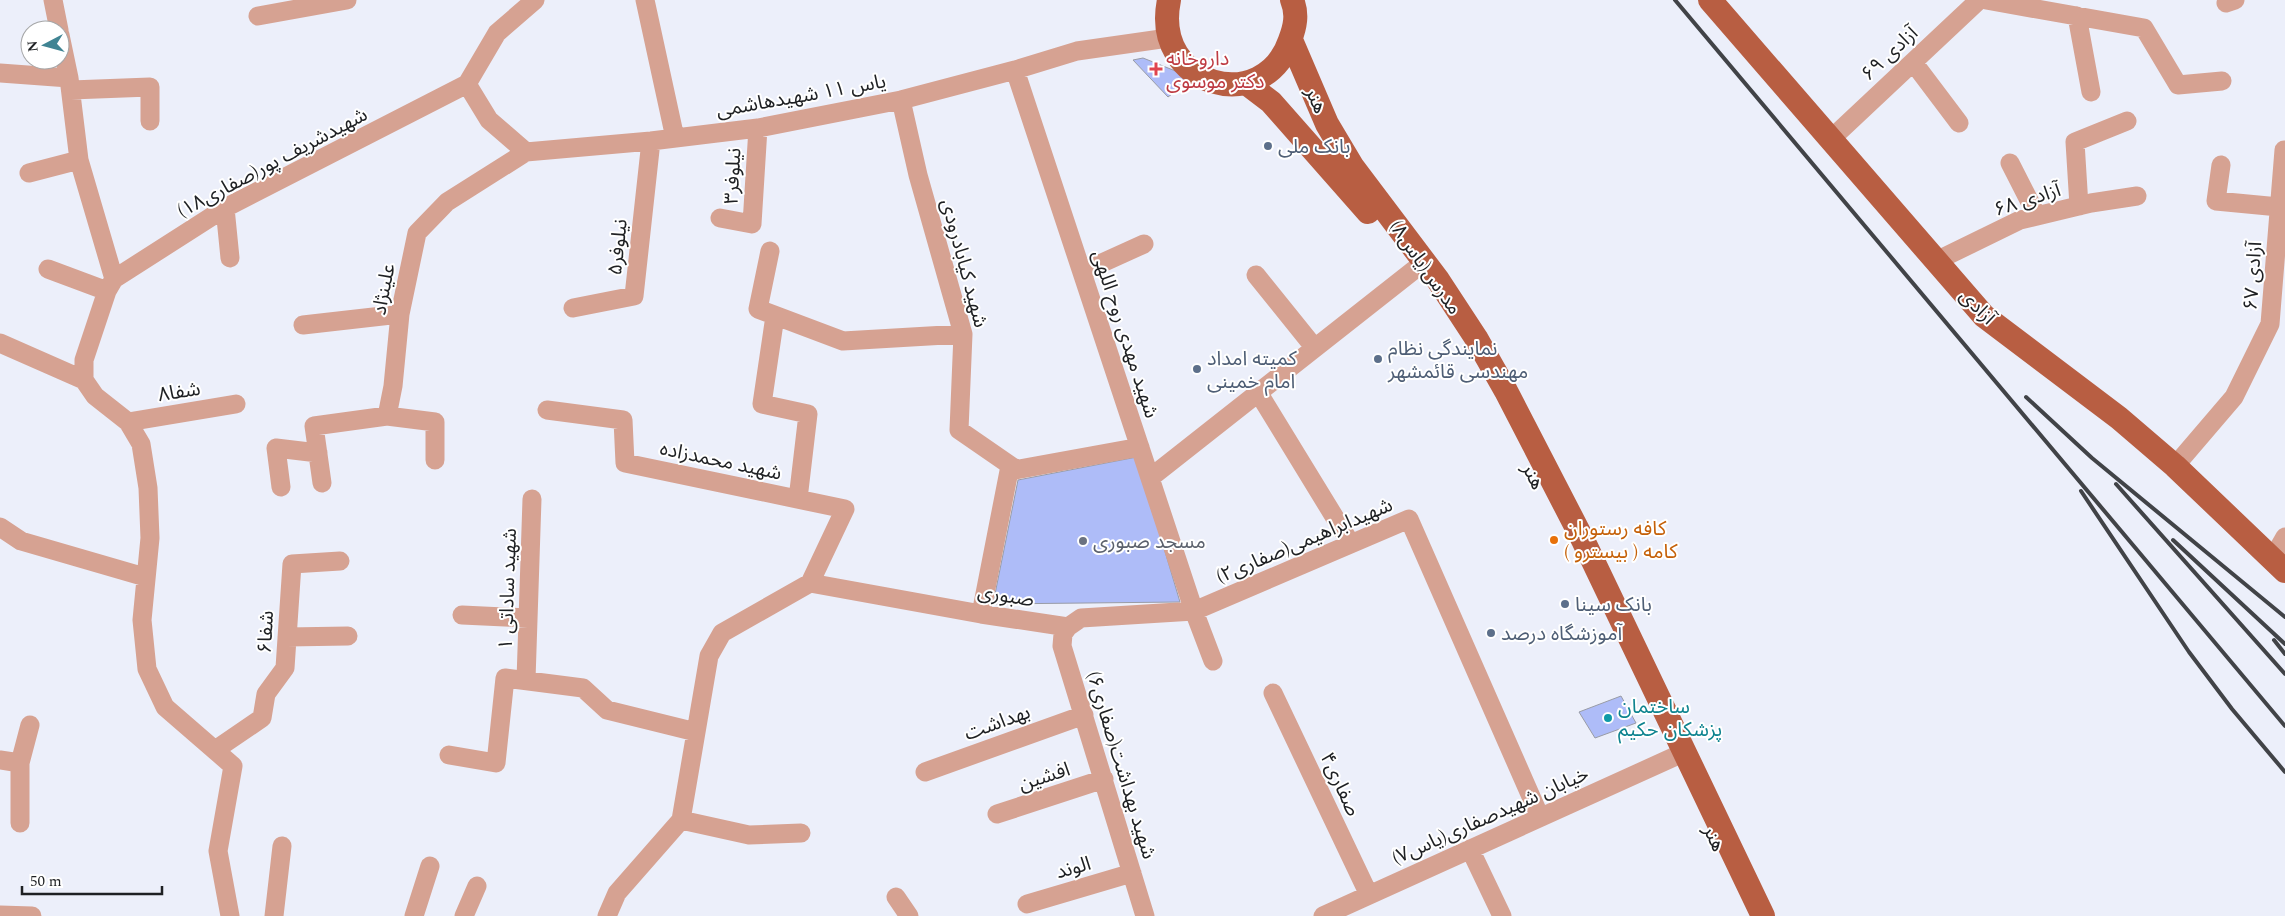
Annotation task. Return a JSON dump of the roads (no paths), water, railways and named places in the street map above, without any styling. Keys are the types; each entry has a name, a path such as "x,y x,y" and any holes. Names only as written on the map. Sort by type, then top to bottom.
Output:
{"main road":[{"path":"1169,0 1165,17 1168,38 1177,56 1190,71 1207,80 1226,85 1246,83 1269,72 1286,53 1291,40 1298,5"},
{"name":"آزادی","path":"1716,2 1984,316 2119,418 2175,466 2279,564"},
{"name":"هنر","path":"1291,40 1327,124 1352,166 1366,183"},
{"name":"هنر","path":"1246,83 1271,102 1353,193 1414,270 1464,344 1497,402 1676,756 1751,916"},
{"name":"مدرس(یاس۸)","path":"1366,183 1438,280 1476,338 1506,391 1583,540 1764,916"}],"street":[{"path":"53,0 57,20"},
{"path":"258,16 347,0"},
{"path":"526,152 489,120 468,84 497,33 535,0"},
{"path":"645,0 675,138"},
{"name":"آزادی ۶۹","path":"1831,139 1979,0"},
{"path":"1986,0 2144,28 2178,85 2222,80"},
{"path":"2076,16 2091,92"},
{"name":"یاس ۱۱ شهیدهاشمی","path":"526,152 651,141 758,128 901,100 1077,52 1168,38"},
{"path":"1913,62 1958,123"},
{"path":"67,70 79,160 110,285 84,360 84,380"},
{"name":"شهید مهدی روح اللهی","path":"1015,70 1194,611 1213,661"},
{"path":"0,73 70,84 150,87 150,121"},
{"name":"شهیدشریف پور(صفاری۱۸)","path":"110,285 226,208 468,84"},
{"name":"شهید کیابادرودی","path":"901,100 918,175 963,334 959,430 1017,470"},
{"path":"2079,206 2075,142 2127,121"},
{"name":"نیلوفر۳","path":"720,218 752,224 758,128"},
{"name":"نیلوفر۵","path":"573,308 634,296 651,141"},
{"name":"آزادی ۶۷","path":"2175,466 2234,397 2270,324 2284,150"},
{"name":"علینژاد","path":"387,416 393,386 400,314 418,233 447,202 526,152"},
{"path":"29,173 79,160"},
{"path":"2010,163 2037,216"},
{"path":"2221,166 2216,201 2279,207"},
{"name":"آزادی ۶۸","path":"1936,261 2020,220 2079,206 2137,196"},
{"path":"226,208 230,258"},
{"path":"1082,272 1144,244"},
{"path":"770,251 758,309 844,341 963,334"},
{"path":"48,269 110,285"},
{"path":"1150,478 1414,270"},
{"path":"1256,275 1314,347"},
{"path":"302,325 400,314"},
{"path":"775,316 762,404 808,414 798,499"},
{"path":"0,343 84,380 95,396 128,422 141,444 148,488 150,538 142,620 148,669 165,707 233,766 218,851 230,916"},
{"path":"1258,392 1351,544"},
{"name":"شفا۸","path":"128,422 236,404"},
{"name":"شهید محمدزاده","path":"547,410 623,420 625,463 845,509 810,583"},
{"path":"322,483 314,426 387,416 435,422 435,460"},
{"path":"981,614 1009,472 1140,447"},
{"path":"281,487 276,448 318,453"},
{"name":"شهید ساداتی ۱","path":"526,680 532,499"},
{"name":"شهیدابراهیمی(صفاری۲)","path":"1194,611 1409,519 1540,817"},
{"path":"0,527 20,540 145,577"},
{"path":"2279,564 2285,537"},
{"name":"شفا۶","path":"215,750 262,718 266,694 285,668 292,564 340,561"},
{"path":"607,916 616,893 681,820 709,656 722,633 810,583"},
{"name":"صبوری","path":"810,583 981,614 1068,627"},
{"path":"1068,627 1081,618 1194,611"},
{"path":"462,615 528,618"},
{"name":"شهید بهداشت(صفاری۶)","path":"1068,627 1063,634 1062,646 1145,916"},
{"path":"287,637 348,636"},
{"path":"450,755 496,763 506,678 583,688 607,710 696,732"},
{"name":"صفاری۴","path":"1273,693 1369,895"},
{"name":"بهداشت","path":"925,772 1084,715"},
{"path":"20,823 20,763 30,725"},
{"name":"خیابان شهیدصفاری(یاس۷)","path":"1323,916 1676,756"},
{"path":"0,760 20,763"},
{"name":"افشین","path":"997,814 1104,779"},
{"path":"681,820 749,835 801,832"},
{"path":"274,916 282,846"},
{"path":"1470,849 1502,916"},
{"path":"414,916 430,866"},
{"name":"الوند","path":"1027,904 1132,874"},
{"path":"464,916 477,886"},
{"path":"896,897 909,916"},
{"path":"2,915 32,916"}],"railway":[{"path":"1675,0 2285,726"},
{"path":"2026,397 2092,458 2285,617"},
{"path":"2116,484 2285,674"},
{"path":"2081,491 2189,652 2232,709 2285,772"},
{"path":"2173,540 2285,644"},
{"path":"2274,640 2285,654"}],"place":[{"name":"داروخانه دکتر موسوی","path":"1156,69"},
{"name":"بانک ملی","path":"1268,146"},
{"name":"نمایندگی نظام مهندسی قائمشهر","path":"1378,359"},
{"name":"کمیته امداد امام خمینی","path":"1197,369"},
{"name":"کافه رستوران کامه ( بیسترو )","path":"1554,540"},
{"name":"مسجد صبوری","path":"1083,541"},
{"name":"بانک سینا","path":"1565,604"},
{"name":"آموزشگاه درصد","path":"1491,633"},
{"name":"ساختمان پزشکان حکیم","path":"1608,718"}]}
